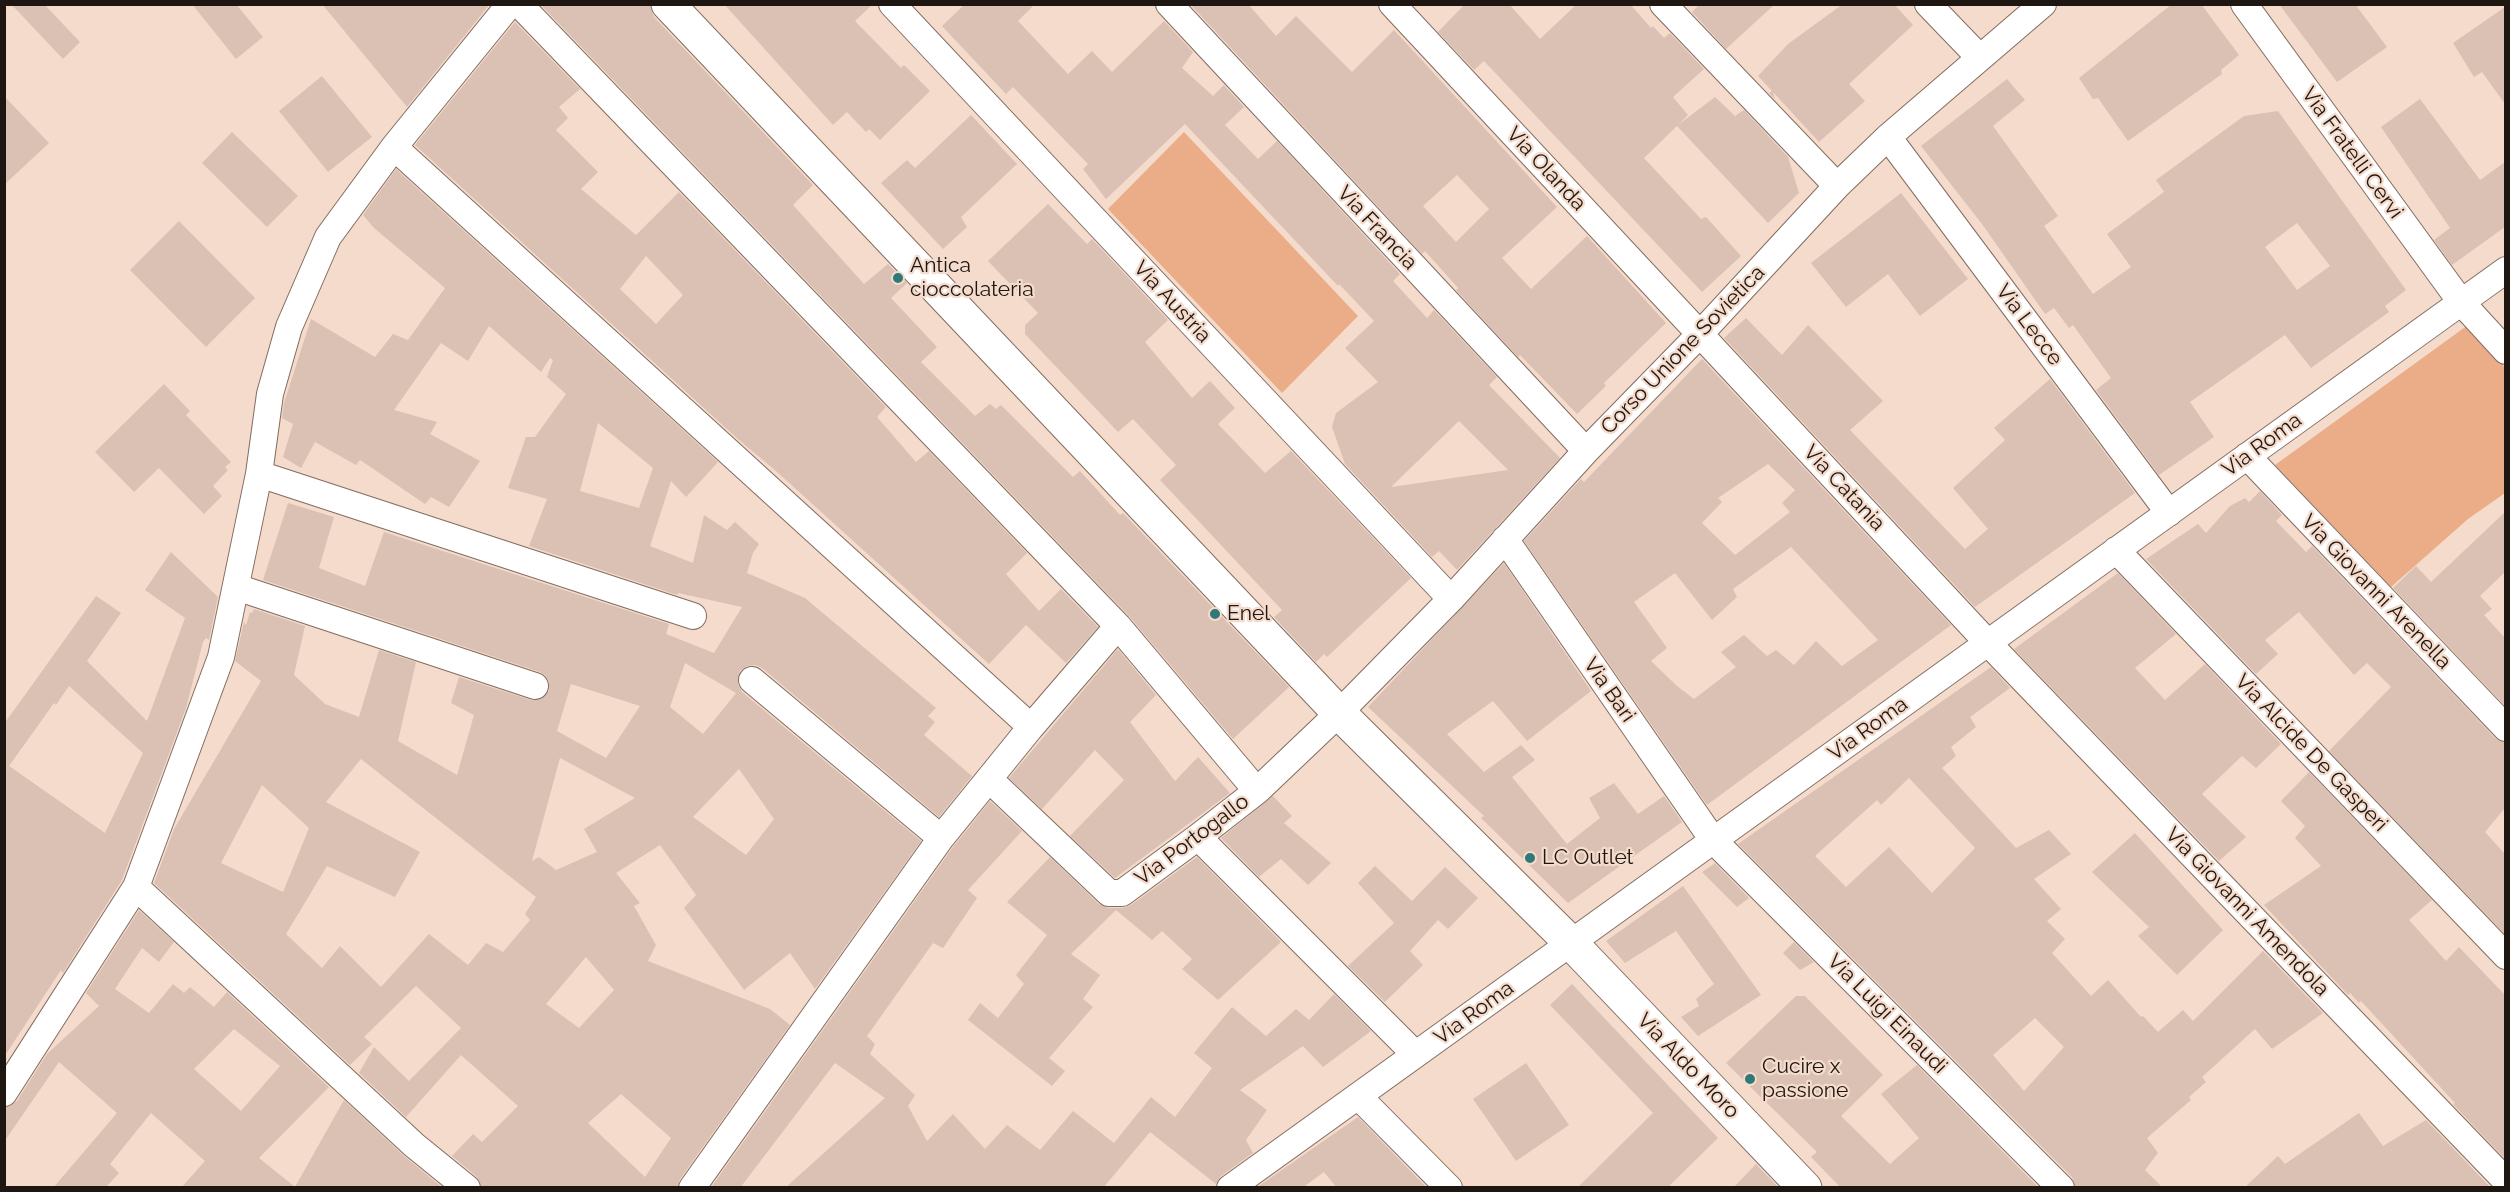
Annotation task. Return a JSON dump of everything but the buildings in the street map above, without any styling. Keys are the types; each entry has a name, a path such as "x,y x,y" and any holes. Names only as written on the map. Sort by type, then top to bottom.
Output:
{"street":[{"path":"4,1093 136,887 221,657 259,474 270,394 290,327 328,237 394,147 510,4"},
{"path":"519,4 1118,626 1257,791"},
{"name":"Via Aldo Moro","path":"668,4 1339,713 1571,943 1805,1188"},
{"name":"Via Austria","path":"892,4 1451,598"},
{"name":"Via Francia","path":"1168,4 1586,451"},
{"name":"Via Olanda","path":"1392,4 1701,333"},
{"path":"1663,4 1837,186"},
{"path":"1928,4 1980,58"},
{"name":"Corso Unione Sovietica","path":"1339,713 1451,598 1586,451 1701,333 1837,186 1888,137 2043,4"},
{"name":"Via Fratelli Cervi","path":"2244,4 2461,302 2505,351"},
{"name":"Via Lecce","path":"1888,137 2169,513"},
{"path":"394,147 1031,727"},
{"name":"Via Roma","path":"1232,1187 2505,270"},
{"name":"Via Catania","path":"1701,333 1988,643"},
{"name":"Via Giovanni Arenella","path":"2247,456 2505,728"},
{"path":"259,474 693,616"},
{"name":"Via Bari","path":"1505,539 1713,840"},
{"name":"Via Alcide De Gasperi","path":"2116,550 2505,956"},
{"path":"236,587 535,686"},
{"path":"692,1188 941,838 1031,727 1118,626"},
{"name":"Via Giovanni Amendola","path":"1988,643 2505,1181"},
{"path":"752,680 941,838"},
{"name":"Via Portogallo","path":"989,779 1109,893 1122,893 1257,791 1339,713"},
{"path":"1198,837 1415,1054"},
{"name":"Via Luigi Einaudi","path":"1713,840 2061,1188"},
{"path":"136,887 414,1145 467,1188"},
{"path":"1358,1096 1449,1188"}],"shaded area":[{"path":"1184,132 1358,316 1282,393 1108,209"},
{"path":"2468,325 2505,368 2505,493 2468,519 2391,587 2275,465"}],"place":[{"name":"Antica cioccolateria","path":"898,278"},
{"name":"Enel","path":"1215,614"},
{"name":"LC Outlet","path":"1530,858"},
{"name":"Cucire x passione","path":"1750,1079"}]}
